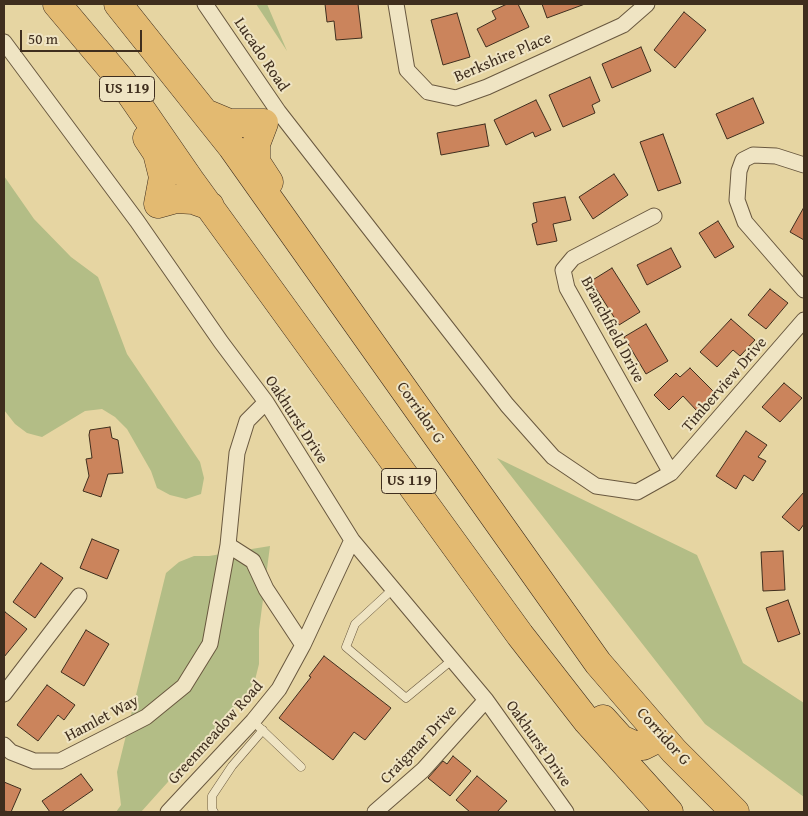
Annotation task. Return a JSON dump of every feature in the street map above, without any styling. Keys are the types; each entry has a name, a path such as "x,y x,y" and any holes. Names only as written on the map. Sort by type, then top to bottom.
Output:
{"highway":[{"path":"45,4 109,83 157,153 163,177 158,204 176,199 193,200 210,206"},
{"name":"US 119","path":"58,4 121,80 280,304 526,643 587,721 669,812"},
{"name":"Corridor G","path":"118,4 205,112 598,663 661,737 735,812"},
{"path":"205,112 229,123 271,117"},
{"path":"271,117 256,144 256,162 286,210 344,293 382,360"},
{"path":"280,304 304,310 611,730 621,739 644,746 661,737"}],"street":[{"name":"Lucado Road","path":"205,4 271,117 506,405 553,457 596,486 637,492 671,473"},
{"name":"Berkshire Place","path":"396,4 407,70 428,92 456,98 488,87 623,25 647,4"},
{"name":"Oakhurst Drive","path":"4,42 136,221 220,342 266,402 352,540 486,700 566,812"},
{"path":"804,165 776,156 753,155 743,160 739,171 737,200 745,222 804,290"},
{"path":"136,221 158,204"},
{"name":"Branchfield Drive","path":"654,216 572,258 563,270 567,288 671,473"},
{"name":"Timberview Drive","path":"671,473 804,320"},
{"name":"Hamlet Way","path":"4,745 11,752 34,761 60,761 146,717 184,686 210,644 228,545 237,453 247,421 266,402"},
{"name":"Greenmeadow Road","path":"168,812 258,726 304,645 352,540"},
{"path":"228,545 253,561 266,589 304,645"},
{"path":"4,694 79,596"},
{"name":"Craigmar Drive","path":"375,812 423,770 486,700"}],"lane":[{"path":"393,589 355,624 346,647 406,698 452,660"},
{"path":"214,812 212,809 212,796 258,726 301,767"}],"green space":[{"path":"256,4 267,4 287,51"},
{"path":"4,176 34,219 71,257 98,277 127,354 200,462 204,478 201,494 186,499 170,495 157,488 151,471 127,429 115,417 102,409 85,411 42,437 27,433 15,424 4,410"},
{"path":"497,458 697,555 743,663 804,703 804,797 705,724"},
{"path":"270,546 259,630 259,664 255,680 246,695 141,812 116,812 121,805 117,772 166,573 179,562 194,556 209,556"}],"building":[{"path":"325,4 358,4 362,38 336,40 334,21 327,22"},
{"path":"507,4 518,4 529,27 486,47 477,29 496,19 492,11"},
{"path":"542,4 585,4 547,18"},
{"path":"684,12 706,30 675,68 654,50"},
{"path":"457,13 470,57 443,65 431,20"},
{"path":"641,47 651,71 612,88 602,64"},
{"path":"590,77 600,101 592,105 595,113 563,127 549,95"},
{"path":"753,98 764,123 727,139 716,114"},
{"path":"536,100 551,130 535,137 533,132 506,145 494,120"},
{"path":"485,124 489,146 441,155 437,133"},
{"path":"663,134 681,183 658,191 640,142"},
{"path":"614,174 628,195 593,219 579,197"},
{"path":"565,197 571,220 553,224 557,241 537,245 532,224 537,222 533,203"},
{"path":"804,207 804,240 790,232"},
{"path":"718,221 734,247 715,258 699,233"},
{"path":"671,248 681,267 647,285 637,265"},
{"path":"612,268 640,312 619,325 591,281"},
{"path":"770,289 788,303 766,329 748,315"},
{"path":"731,319 755,340 740,356 733,350 717,367 700,352"},
{"path":"646,324 668,361 646,374 624,337"},
{"path":"690,368 715,393 697,411 683,396 669,410 654,395 676,373 680,377"},
{"path":"784,383 802,398 780,422 762,407"},
{"path":"110,427 112,438 118,440 123,473 108,474 101,497 83,491 89,476 86,459 92,458 89,435 90,430"},
{"path":"746,431 767,445 758,457 766,461 753,481 744,475 736,489 716,476"},
{"path":"804,492 804,524 799,531 782,517"},
{"path":"92,539 119,550 107,579 80,568"},
{"path":"783,551 785,590 763,591 761,552"},
{"path":"41,563 63,578 35,618 13,602"},
{"path":"788,600 800,634 778,642 766,608"},
{"path":"4,613 27,629 4,657"},
{"path":"86,630 109,644 84,686 61,672"},
{"path":"324,656 391,708 365,740 354,732 333,760 279,718 311,677 309,676"},
{"path":"47,685 75,705 64,720 58,715 38,741 17,725"},
{"path":"453,756 471,771 450,796 428,778 443,761 447,764"},
{"path":"81,774 93,790 61,812 50,812 42,801"},
{"path":"477,776 507,801 497,812 470,812 456,800"},
{"path":"4,782 21,789 11,812 4,811"}]}
